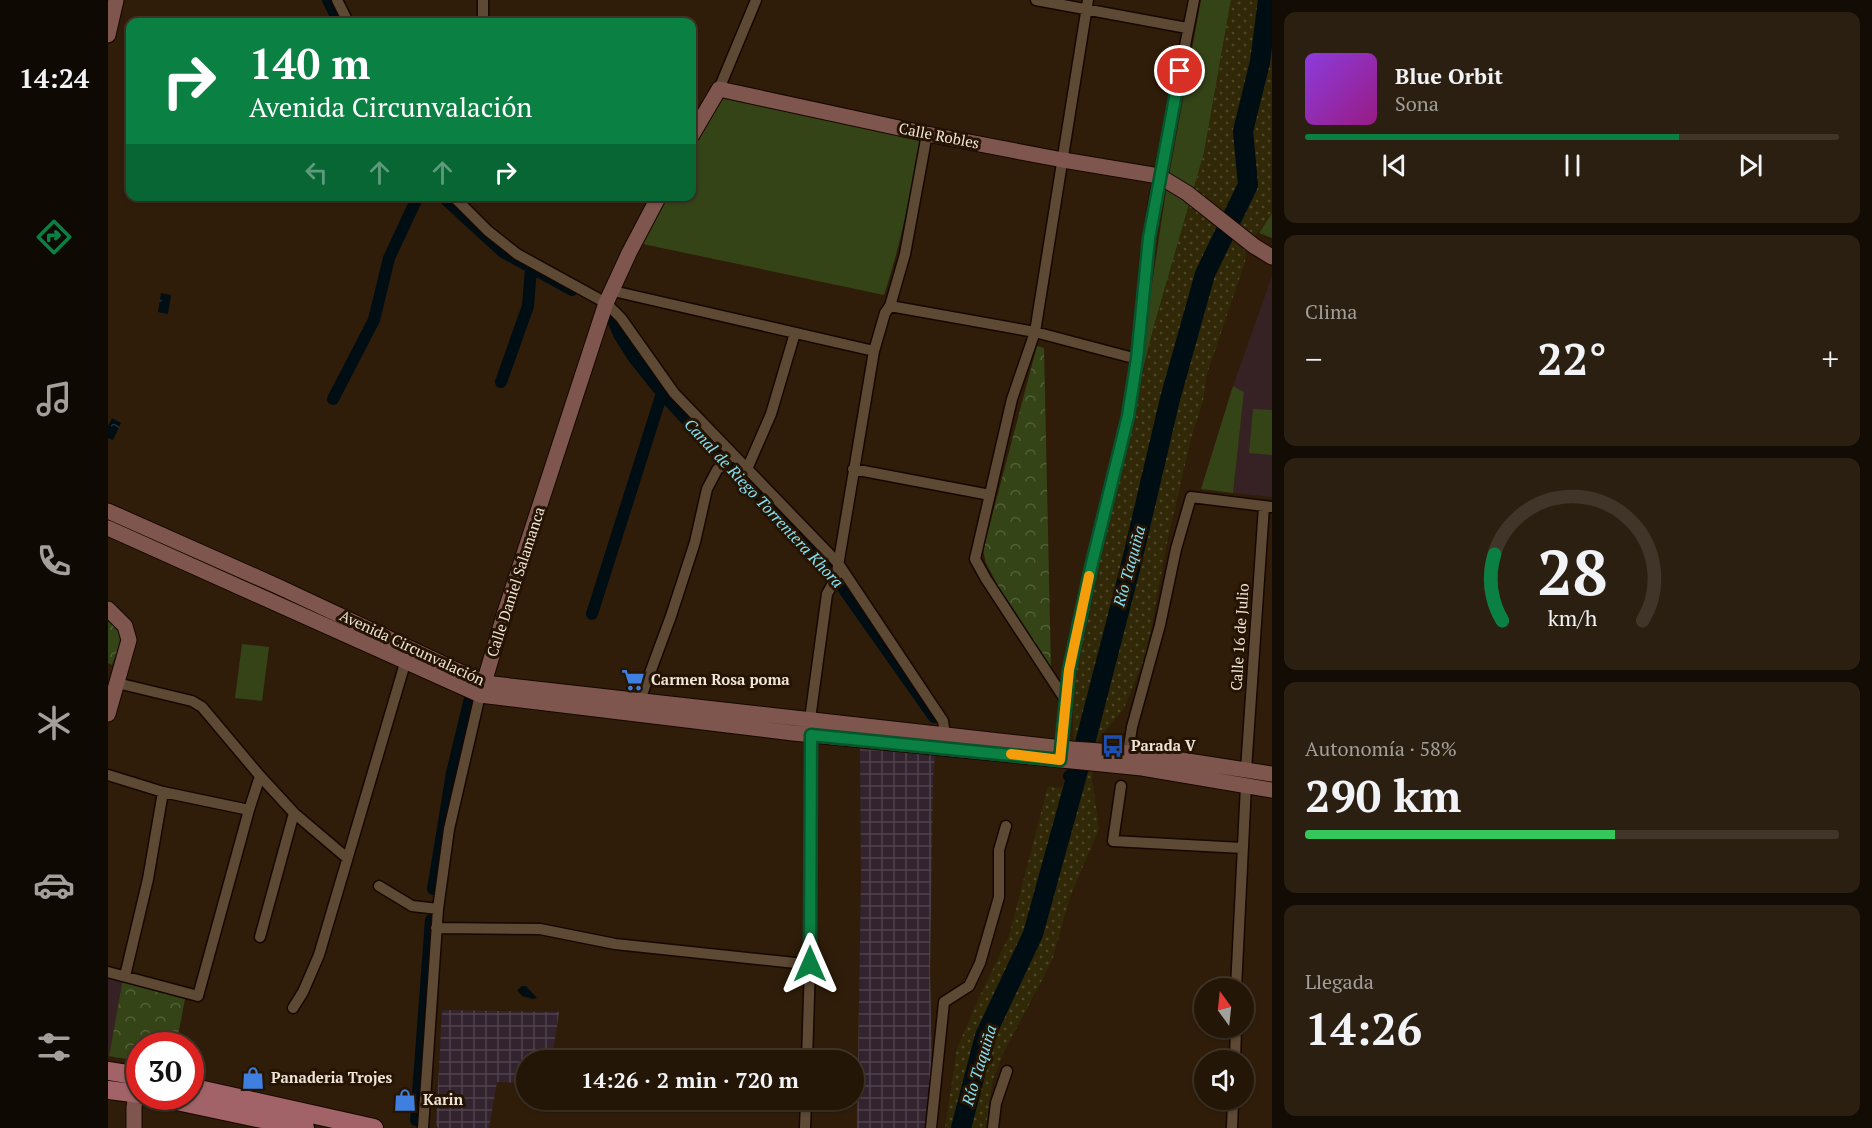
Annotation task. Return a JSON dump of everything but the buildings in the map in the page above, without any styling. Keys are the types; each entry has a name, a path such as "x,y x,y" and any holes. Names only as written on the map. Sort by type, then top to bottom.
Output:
{"main road":[{"path":"108,35 116,0"},
{"path":"696,128 719,89"},
{"name":"Calle Robles","path":"719,89 927,134 1160,176"},
{"path":"1160,176 1187,193 1254,246 1272,257"},
{"name":"Calle Daniel Salamanca","path":"482,689 609,297 628,253 656,201"},
{"name":"Avenida Circunvalación","path":"108,511 229,559 482,689 640,700 945,734 1066,754"},
{"name":"Avenida Circunvalación","path":"108,528 405,660 482,689 811,735 1066,754 1100,758 1142,768 1246,778 1272,774"},
{"path":"108,609 125,626 129,639 108,714"},
{"name":"Avenida Circunvalación","path":"1100,758 1128,753 1246,778 1272,790"},
{"path":"108,1071 126,1079"},
{"path":"108,1090 126,1088"},
{"path":"204,1090 374,1128"},
{"path":"204,1103 305,1128"},
{"path":"134,1110 134,1128"}],"street":[{"path":"337,0 346,18"},
{"path":"483,0 483,18"},
{"path":"719,89 756,0"},
{"path":"1036,0 1087,5 1187,28"},
{"path":"1066,754 1066,701 1069,670 1092,563 1128,416 1137,359 1146,256 1194,0"},
{"path":"1066,701 975,559 1012,399 1035,333 1087,5"},
{"path":"807,1050 810,964 810,719 828,594 836,578 874,351 905,254 927,134"},
{"path":"458,201 488,231 517,254 609,297 795,333 874,351"},
{"path":"609,297 621,318 674,393 838,563 943,721 945,734"},
{"path":"890,306 1035,333 1137,359"},
{"path":"747,469 771,414 795,333"},
{"path":"640,700 695,542 707,489 717,470 733,454"},
{"path":"854,469 990,495"},
{"path":"1128,753 1132,728 1160,625 1176,549 1191,497 1268,507"},
{"name":"Calle 16 de Julio","path":"1236,978 1246,778 1268,507"},
{"path":"293,1008 303,993 320,956 405,660"},
{"path":"117,683 198,704 294,813 347,858"},
{"name":"Calle Daniel Salamanca","path":"423,1128 438,909 449,829 482,689"},
{"path":"108,775 163,792 249,810"},
{"path":"108,972 198,996 260,776"},
{"path":"1121,786 1113,841 1242,848"},
{"path":"125,976 148,879 163,792"},
{"path":"260,937 294,813"},
{"path":"931,1128 944,1002 969,986 980,963 999,897 999,850 1006,826"},
{"path":"379,885 412,906 438,909"},
{"path":"436,928 540,929 615,944 805,964"},
{"path":"993,1128 996,1103 1007,1071"},
{"path":"805,1128 806,1110"},
{"path":"1232,1128 1233,1110"}],"shaded area":[{"path":"1272,276 1272,497 1233,493 1244,392 1233,386"},
{"path":"860,749 935,755 930,971 932,1057 927,1128 857,1128 857,1110 864,1110 864,1050 858,1050"},
{"path":"108,978 123,982 108,1059"},
{"path":"442,1010 559,1012 553,1050 516,1050 516,1083 497,1082 489,1128 438,1128 436,1126"}],"green space":[{"path":"1201,0 1231,0 1204,153 1154,326 1133,409 1165,198"},
{"path":"721,98 920,140 896,257 884,295 643,244 665,201 696,201 696,140"},
{"path":"1272,213 1272,238 1259,233"},
{"path":"1037,346 1044,348 1051,671 999,588 986,563 983,550"},
{"path":"1233,386 1244,392 1233,493 1201,489"},
{"path":"1253,409 1272,410 1272,455 1249,453"},
{"path":"108,618 117,630 120,640 112,665 108,663"},
{"path":"242,644 269,647 262,701 235,698"},
{"path":"123,979 186,994 179,1032 126,1032 126,1059 109,1056"}],"sand":[{"path":"1231,0 1272,0 1272,213 1247,248 1245,262 1207,374 1203,401 1192,435 1168,538 1146,655 1124,708 1098,740 1092,779 1099,829 1070,897 1052,961 1004,1052 993,1079 986,1128 945,1128 957,1048 1009,936 1048,786 1061,788 1069,776 1073,737 1071,692 1093,584 1154,326 1204,153"}],"water":[{"path":"161,293 171,295 168,314 158,312"},
{"path":"112,418 121,423 113,440 108,438 108,426"},
{"path":"526,986 537,998 522,996 517,990"}],"waterway":[{"name":"Canal de Riego Torrentera Khora","path":"328,0 337,18"},
{"name":"Río Taquiña","path":"961,1128 985,1036 1033,934 1130,569 1170,399 1205,274 1248,185 1243,131 1260,62 1268,0"},
{"path":"333,399 374,320 389,258 416,201"},
{"name":"Canal de Riego Torrentera Khora","path":"447,201 503,252 572,290"},
{"path":"501,382 528,306 531,268"},
{"name":"Canal de Riego Torrentera Khora","path":"613,320 634,358 662,393 831,571 934,717"},
{"path":"592,614 662,393"},
{"name":"Canal de Riego Torrentera Khora","path":"433,889 452,773 470,698"},
{"name":"Río Taquiña","path":"1069,776 1076,778"},
{"name":"Canal de Riego Torrentera Khora","path":"416,1120 431,920"}],"slow traffic":[{"path":"1011,754 1060,760 1069,670 1089,576"}],"place":[{"name":"Carmen Rosa poma","path":"633,680"},
{"name":"Parada V","path":"1113,746"},
{"name":"Panaderia Trojes","path":"253,1078"},
{"name":"Karin","path":"405,1100"}],"route":[{"path":"810,964 811,735 1060,760 1069,670 1092,563 1128,416 1137,359 1146,256 1154,202 1180,71"}]}
